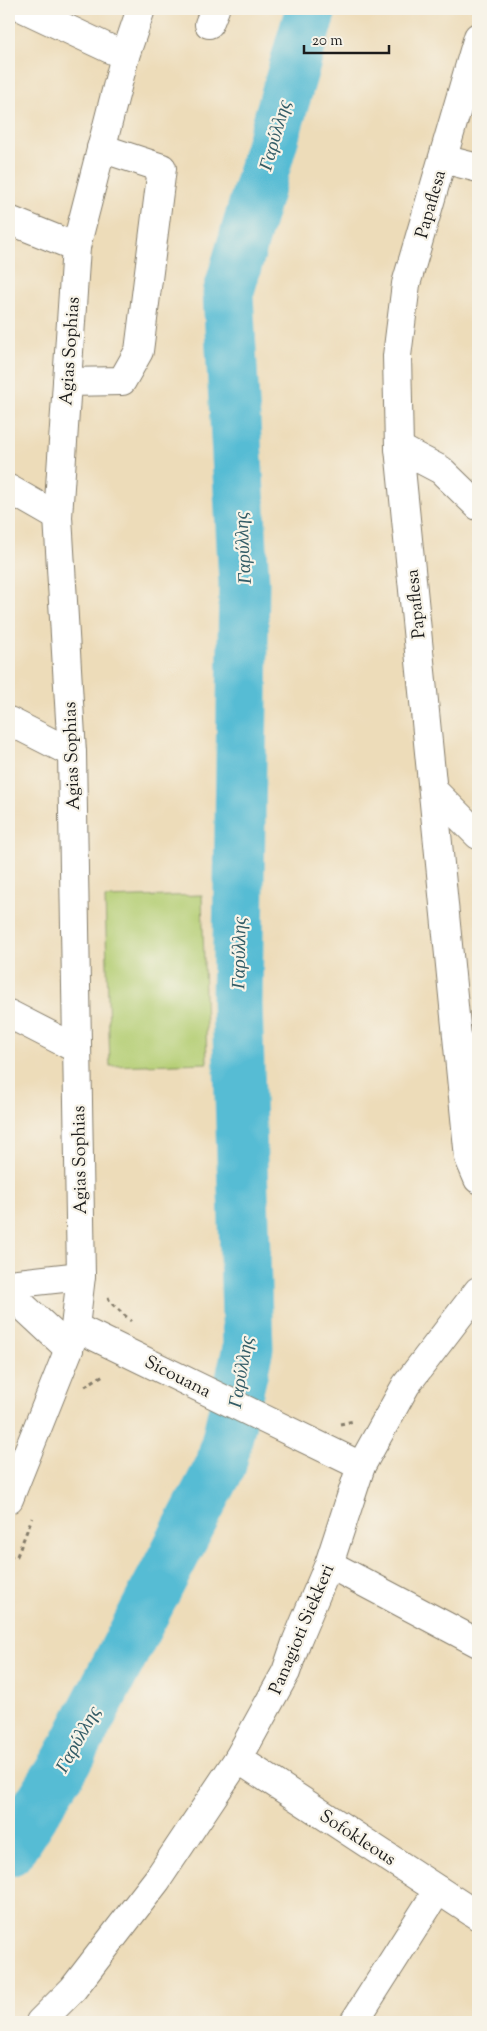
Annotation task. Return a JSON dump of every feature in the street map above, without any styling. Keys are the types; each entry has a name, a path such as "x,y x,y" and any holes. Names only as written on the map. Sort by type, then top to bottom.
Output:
{"street":[{"path":"25,9 125,56"},
{"name":"Agias Sophias","path":"9,1499 72,1338 81,1276 72,753 58,517 76,247 125,56 141,9"},
{"name":"Papaflesa","path":"478,37 406,284 396,356 399,448 469,1158 478,1178"},
{"path":"67,382 122,381 139,351 162,168 101,148"},
{"path":"443,159 478,168"},
{"path":"9,220 76,247"},
{"path":"399,448 441,470 478,506"},
{"path":"9,489 58,517"},
{"path":"9,721 72,753"},
{"path":"433,790 478,835"},
{"path":"9,1014 77,1048"},
{"path":"9,1284 81,1276"},
{"name":"Sicouana","path":"9,1293 72,1338 162,1368 265,1421 361,1466"},
{"name":"Panagioti Siekkeri","path":"40,2022 73,1989 157,1880 238,1758 286,1672 297,1640 329,1564 361,1466 406,1385 475,1301"},
{"path":"329,1564 478,1643"},
{"name":"Sofokleous","path":"238,1758 478,1916"},
{"path":"354,2022 438,1890"}],"path":[{"path":"107,1293 110,1302 134,1323"},
{"path":"339,1424 360,1420"}],"green space":[{"path":"202,895 207,1063 110,1066 105,898"}],"waterway":[{"name":"Γαρύλλης","path":"9,1851 67,1761 221,1465 248,1348 237,1003 244,583 228,294 311,9"}]}
